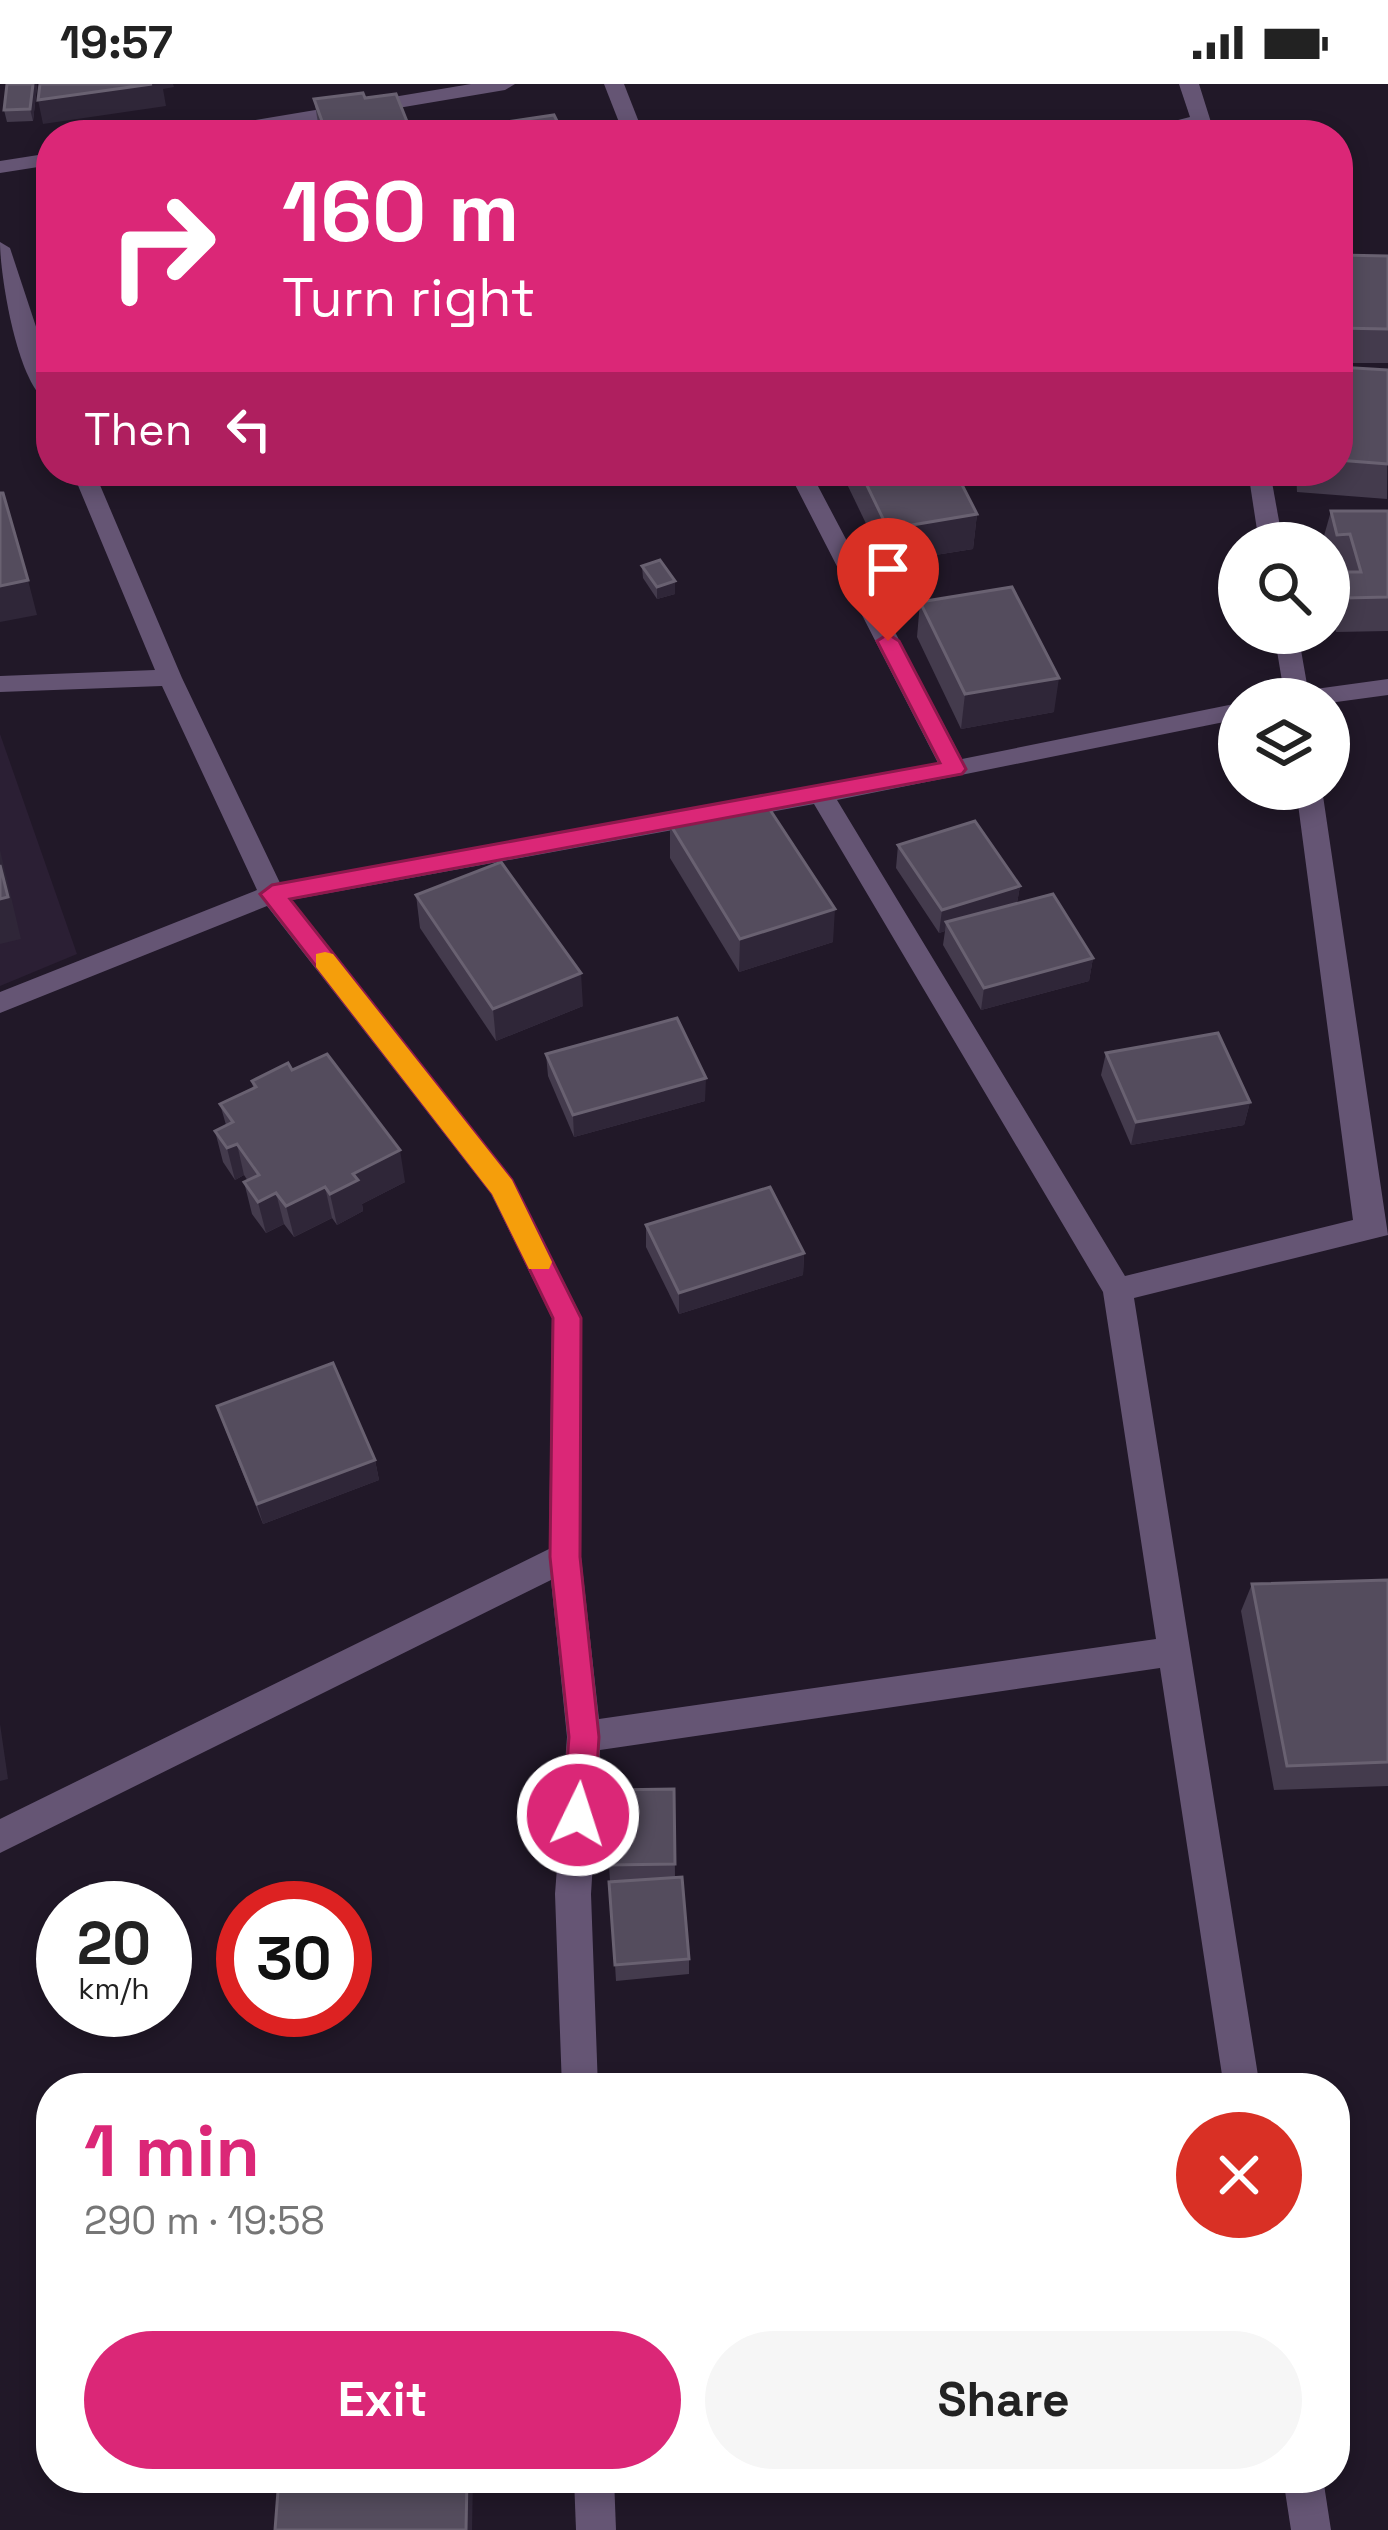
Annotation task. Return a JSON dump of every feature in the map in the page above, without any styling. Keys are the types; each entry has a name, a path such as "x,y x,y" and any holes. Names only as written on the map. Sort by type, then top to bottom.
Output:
{"street":[{"path":"267,120 319,108 505,84"},
{"path":"614,84 628,120"},
{"path":"1189,84 1200,120"},
{"path":"0,167 36,161"},
{"path":"0,248 36,362"},
{"path":"26,339 36,337"},
{"path":"88,486 170,678 272,894 502,1187 567,1318 565,1557 584,1737 573,1894 579,2073"},
{"path":"807,486 954,769"},
{"path":"1262,486 1268,522"},
{"path":"0,684 170,678"},
{"path":"1350,692 1388,686"},
{"path":"0,1003 272,894 954,769 1218,715"},
{"path":"820,793 1118,1290 1240,2073"},
{"path":"1118,1290 1379,1226 1312,810"},
{"path":"0,1837 565,1557"},
{"path":"584,1737 1174,1651"},
{"path":"595,2493 596,2530"},
{"path":"1305,2493 1311,2530"}],"shaded area":[{"path":"0,734 77,954 0,986"}],"building":[{"path":"7,84 33,84 30,109 4,110"},
{"path":"40,84 152,84 38,100"},
{"path":"396,94 406,120 322,120 314,99"},
{"path":"1353,255 1388,256 1388,329 1353,328"},
{"path":"1353,368 1388,370 1388,464 1353,461"},
{"path":"867,486 963,486 977,514 888,529"},
{"path":"0,493 28,580 0,586"},
{"path":"1331,511 1388,511 1388,597 1350,598 1350,572 1361,572 1350,522 1334,522"},
{"path":"660,560 675,581 657,587 642,566"},
{"path":"1012,587 1059,678 965,694 920,602"},
{"path":"761,796 835,909 740,939 670,824"},
{"path":"975,821 1020,886 942,910 898,845"},
{"path":"501,862 581,973 493,1009 416,895"},
{"path":"0,865 8,897 0,899"},
{"path":"1053,894 1093,958 984,988 946,922"},
{"path":"677,1018 706,1078 573,1115 546,1054"},
{"path":"1218,1033 1250,1102 1136,1122 1106,1053"},
{"path":"327,1054 400,1150 353,1174 358,1180 330,1194 325,1187 286,1206 276,1193 258,1202 244,1182 259,1175 237,1144 227,1148 215,1131 233,1122 220,1104 256,1087 252,1081 288,1063 292,1070"},
{"path":"770,1187 804,1253 679,1293 646,1225"},
{"path":"333,1363 375,1460 257,1504 217,1406"},
{"path":"1388,1580 1388,1762 1287,1766 1252,1584"},
{"path":"674,1789 675,1864 609,1865 610,1790"},
{"path":"682,1877 689,1959 615,1965 609,1882"},
{"path":"278,2493 467,2493 466,2530 275,2530"}],"slow traffic":[{"path":"325,961 502,1187 539,1262"}],"route":[{"path":"578,1815 584,1737 565,1557 567,1318 502,1187 272,894 954,769 888,641"}]}
